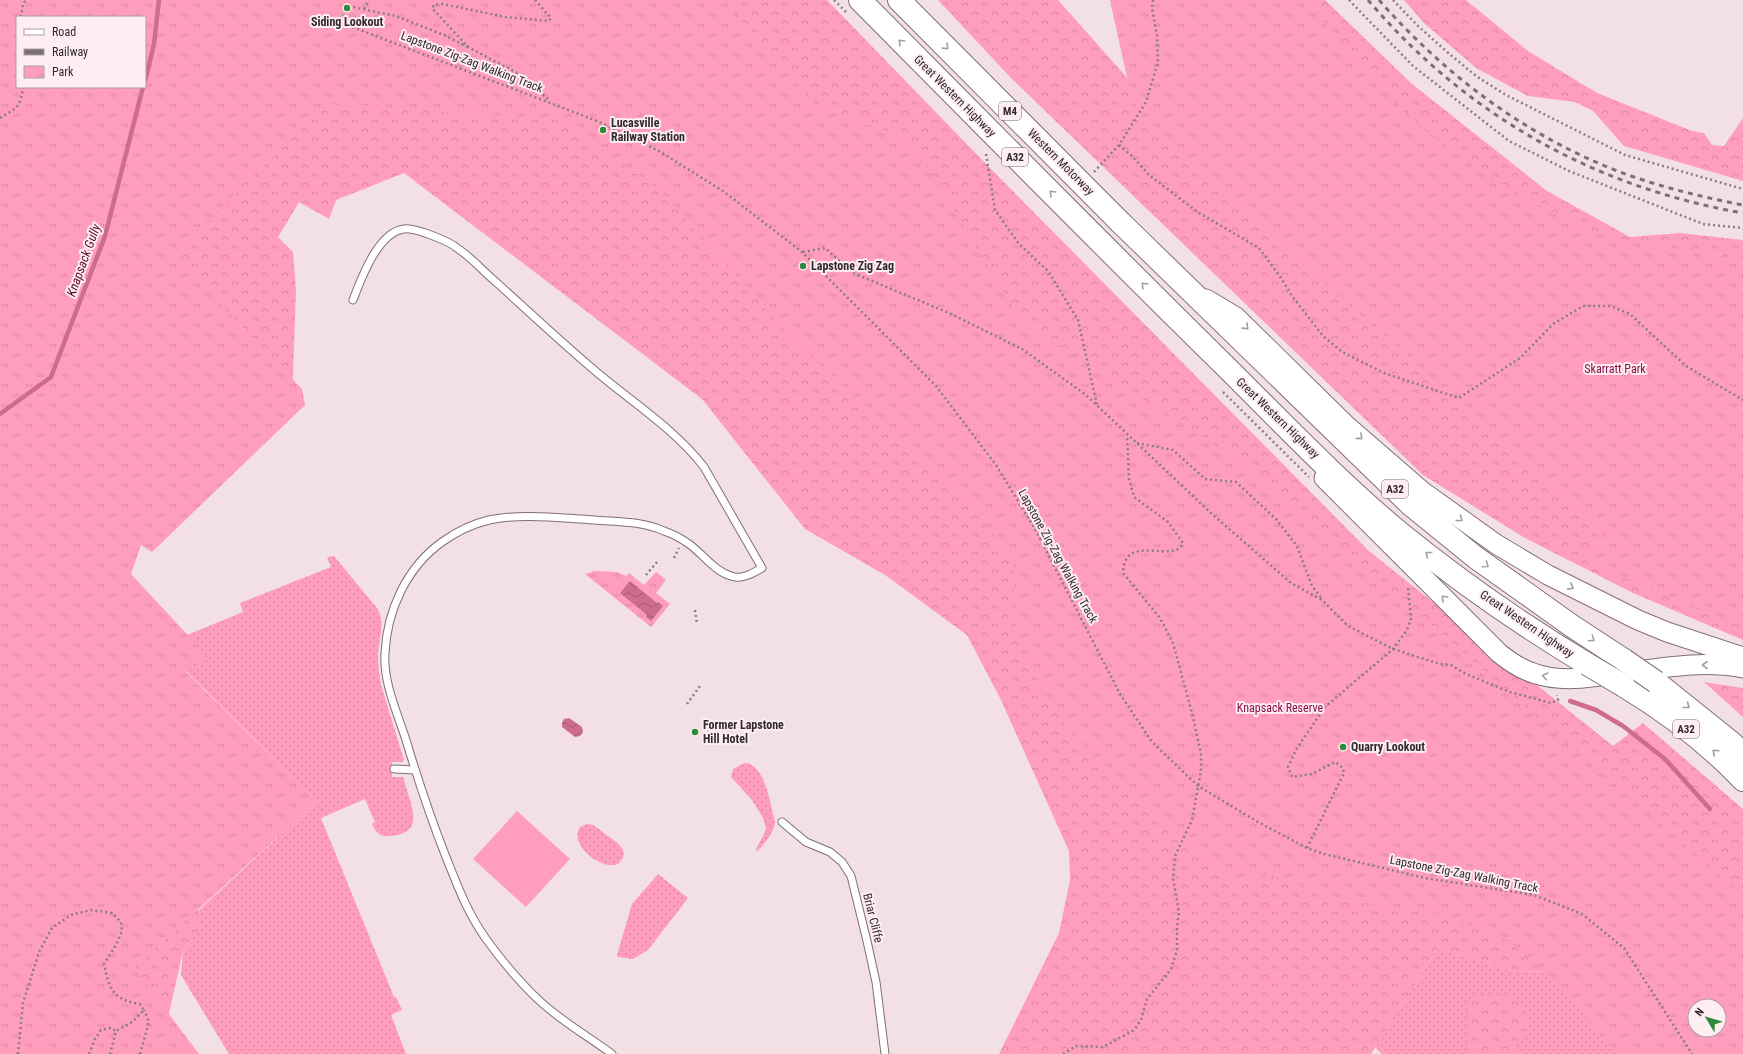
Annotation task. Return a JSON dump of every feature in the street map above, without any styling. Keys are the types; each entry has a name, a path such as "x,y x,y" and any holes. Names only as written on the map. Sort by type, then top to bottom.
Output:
{"highway":[{"name":"Great Western Highway","path":"860,0 1171,313 1353,490 1399,532 1459,579 1534,631 1663,711 1711,748 1743,780"},
{"name":"Western Motorway","path":"899,0 1121,223"},
{"name":"Great Western Highway","path":"1121,223 1411,505 1475,557 1572,626 1656,682 1732,743 1743,754"}],"main road":[{"path":"1190,291 1236,317 1347,426 1422,491 1496,544 1548,575 1638,620 1667,632 1743,657"},
{"path":"1171,313 1192,341 1345,500 1499,653 1514,664 1536,674 1565,679 1584,678 1685,665 1721,665 1743,668"}],"lane":[{"path":"353,300 362,278 382,243 386,237 394,232 410,228 457,247 593,369 676,436 696,455 762,568 753,574 742,577 730,576 722,572 690,544 652,526 629,522 535,516 503,518 475,524 455,534 433,548 407,578 394,606 386,637 386,674 427,809 466,907 485,938 505,964 543,1003 612,1054"},
{"path":"394,768 415,770"},
{"name":"Briar Cliffe","path":"782,822 806,842 830,852 842,862 851,876 868,941 876,982 884,1054"}],"path":[{"path":"22,16 23,4 26,0"},
{"path":"364,9 369,0"},
{"name":"Lapstone Zig-Zag Walking Track","path":"468,47 432,8 434,5 444,4 505,17 549,20 551,18 535,0"},
{"path":"1083,184 1119,145 1146,102 1158,62 1157,36 1152,8 1154,0"},
{"path":"1349,0 1413,66 1509,141 1570,171 1703,224 1743,228"},
{"path":"1393,0 1417,25 1446,51 1476,76 1506,95 1625,155 1743,189"},
{"name":"Lapstone Zig-Zag Walking Track","path":"551,102 521,75 444,35 396,16 364,9 353,7 347,9 343,16 342,23 551,102 597,121 659,151 723,191 802,252 936,386 996,465 1035,529 1120,694 1152,742 1198,786 1258,822 1307,848 1324,854 1425,878 1534,895 1582,914 1624,948 1692,1054"},
{"path":"0,118 16,110 22,99 23,88"},
{"path":"1119,145 1132,156 1149,175 1199,213 1259,248 1292,296 1323,336 1342,352 1384,373 1459,398 1520,358 1553,324 1566,315 1583,306 1610,306 1630,314 1686,366 1743,400"},
{"path":"985,147 995,210 1019,244 1048,271 1078,320 1097,406"},
{"path":"802,252 826,248 853,273 949,314 1022,349 1086,395 1212,514 1291,583 1322,600"},
{"path":"1063,1054 1076,1046 1103,1047 1134,1030 1141,1020 1147,999 1171,969 1177,950 1177,927 1179,912 1173,878 1174,856 1192,820 1201,771 1201,754 1192,713 1173,643 1160,618 1123,573 1123,563 1128,556 1138,551 1145,550 1176,551 1182,547 1183,542 1168,522 1134,497 1129,479 1127,434"},
{"path":"1136,443 1173,450 1205,479 1236,482 1276,519 1297,546 1312,586 1322,600 1348,626 1393,650 1440,664 1451,665 1485,683 1510,692 1551,703 1558,700 1556,693"},
{"path":"674,558 680,546"},
{"path":"646,575 657,562"},
{"path":"1307,848 1326,808 1339,786 1344,773 1343,768 1335,762 1312,774 1292,777 1288,768 1297,748 1325,707 1393,650 1407,630 1411,619 1408,582"},
{"path":"695,610 697,624"},
{"path":"687,704 700,686"},
{"path":"18,1054 23,1003 39,952 52,928 71,915 91,910 112,913 121,922 122,931 104,964 108,982 118,997 140,1004 149,1022 140,1054"},
{"path":"110,1054 116,1031 132,1022 144,1010"},
{"path":"89,1054 95,1039 101,1030 110,1028 116,1031"}],"green space":[{"name":"Knapsack Reserve","path":"0,0 827,0 989,167 1369,551 1613,746 1643,723 1743,809 1743,990 1731,1054 1707,1038 1727,1038 1727,998 1687,998 1687,1025 1607,973 1511,971 1438,948 1371,1054 999,1054 1059,933 1070,880 1069,851 1000,698 967,635 885,575 805,529 702,399 404,173 336,200 329,219 299,202 278,237 293,252 296,290 292,401 136,541 112,609 198,911 201,928 183,951 167,1022 0,1054"},
{"name":"Knapsack Reserve","path":"0,0 724,0 817,106 911,140 1022,322 1248,466 1743,895 1743,1054 1615,1054 1569,996 1510,941 1448,916 1342,900 1268,874 1238,888 1093,755 1047,703 1016,624 1014,559 974,508 788,334 658,188 558,120 328,103 173,255 302,389 305,405 152,552 141,545 131,574 209,658 186,672 317,801 134,968 199,1054 0,1054"},
{"name":"Skarratt Park","path":"938,0 1058,0 1202,162 1166,0 1325,0 1412,84 1547,191 1630,237 1680,233 1743,240 1743,640 1633,593 1525,538 1423,475 1011,78"},
{"name":"Skarratt Park","path":"1110,0 1308,0 1333,34 1360,66 1389,97 1419,125 1452,151 1522,196 1559,215 1603,235 1618,240 1743,260 1743,627 1585,561 1605,529 1136,118"},
{"path":"1404,0 1466,0 1528,51 1597,93 1692,131 1704,133 1712,145 1724,146 1730,137 1743,131 1743,181 1624,146 1593,111 1575,102 1528,96 1476,68 1424,23"},
{"path":"1743,118 1743,139 1730,137"},
{"path":"334,556 377,608 380,614 382,625 378,665 380,681 404,760 402,762 392,762 392,777 404,778 413,814 413,822 410,828 403,833 391,836 381,835 375,830 372,824 375,822 365,799 321,818 394,997 396,997 402,1010 391,1015 406,1054 229,1054 181,975 183,951 201,928 198,911 317,801 186,671 208,658 187,635 243,612 240,603 331,567 327,557"},
{"path":"595,571 617,572 626,576 629,573 644,585 656,572 666,580 656,593 670,604 651,627 585,574"},
{"path":"1704,682 1743,688 1743,717"},
{"path":"744,763 757,769 762,777 769,795 775,821 771,834 757,852 756,849 766,828 763,818 752,800 731,777 733,769"},
{"path":"517,811 570,859 526,907 473,859"},
{"path":"587,824 597,828 621,847 624,855 618,864 604,864 588,855 579,841 578,834 580,827"},
{"path":"658,874 688,898 648,950 633,959 618,957 617,955 632,904"},
{"path":"1438,948 1511,971 1607,973 1648,1054 1382,1054 1375,1047"},
{"path":"1507,995 1521,1007 1527,1018 1525,1030 1517,1046 1521,1054 1467,1054 1469,1037 1467,1010 1473,996"}],"water":[{"path":"630,581 657,603 658,602 663,606 651,621 646,617 647,615 620,593"},
{"path":"569,718 582,727 583,732 580,736 575,737 562,727 564,719"}],"waterway":[{"name":"Knapsack Gully","path":"146,77 154,44 159,0"},
{"name":"Knapsack Gully","path":"0,414 51,377 105,236 143,88"},
{"path":"1570,701 1596,710 1623,726 1665,759 1710,809"}],"railway":[{"path":"1368,0 1406,41 1447,78 1490,111 1536,140 1585,165 1635,185 1688,201 1743,213"},
{"path":"1379,0 1404,27 1459,78 1520,122 1585,157 1620,172 1681,191 1743,205"}],"place":[{"name":"Siding Lookout","path":"347,8"},
{"name":"Lucasville Railway Station","path":"603,130"},
{"name":"Lapstone Zig Zag","path":"803,266"},
{"name":"Former Lapstone Hill Hotel","path":"695,732"},
{"name":"Quarry Lookout","path":"1343,747"}]}
